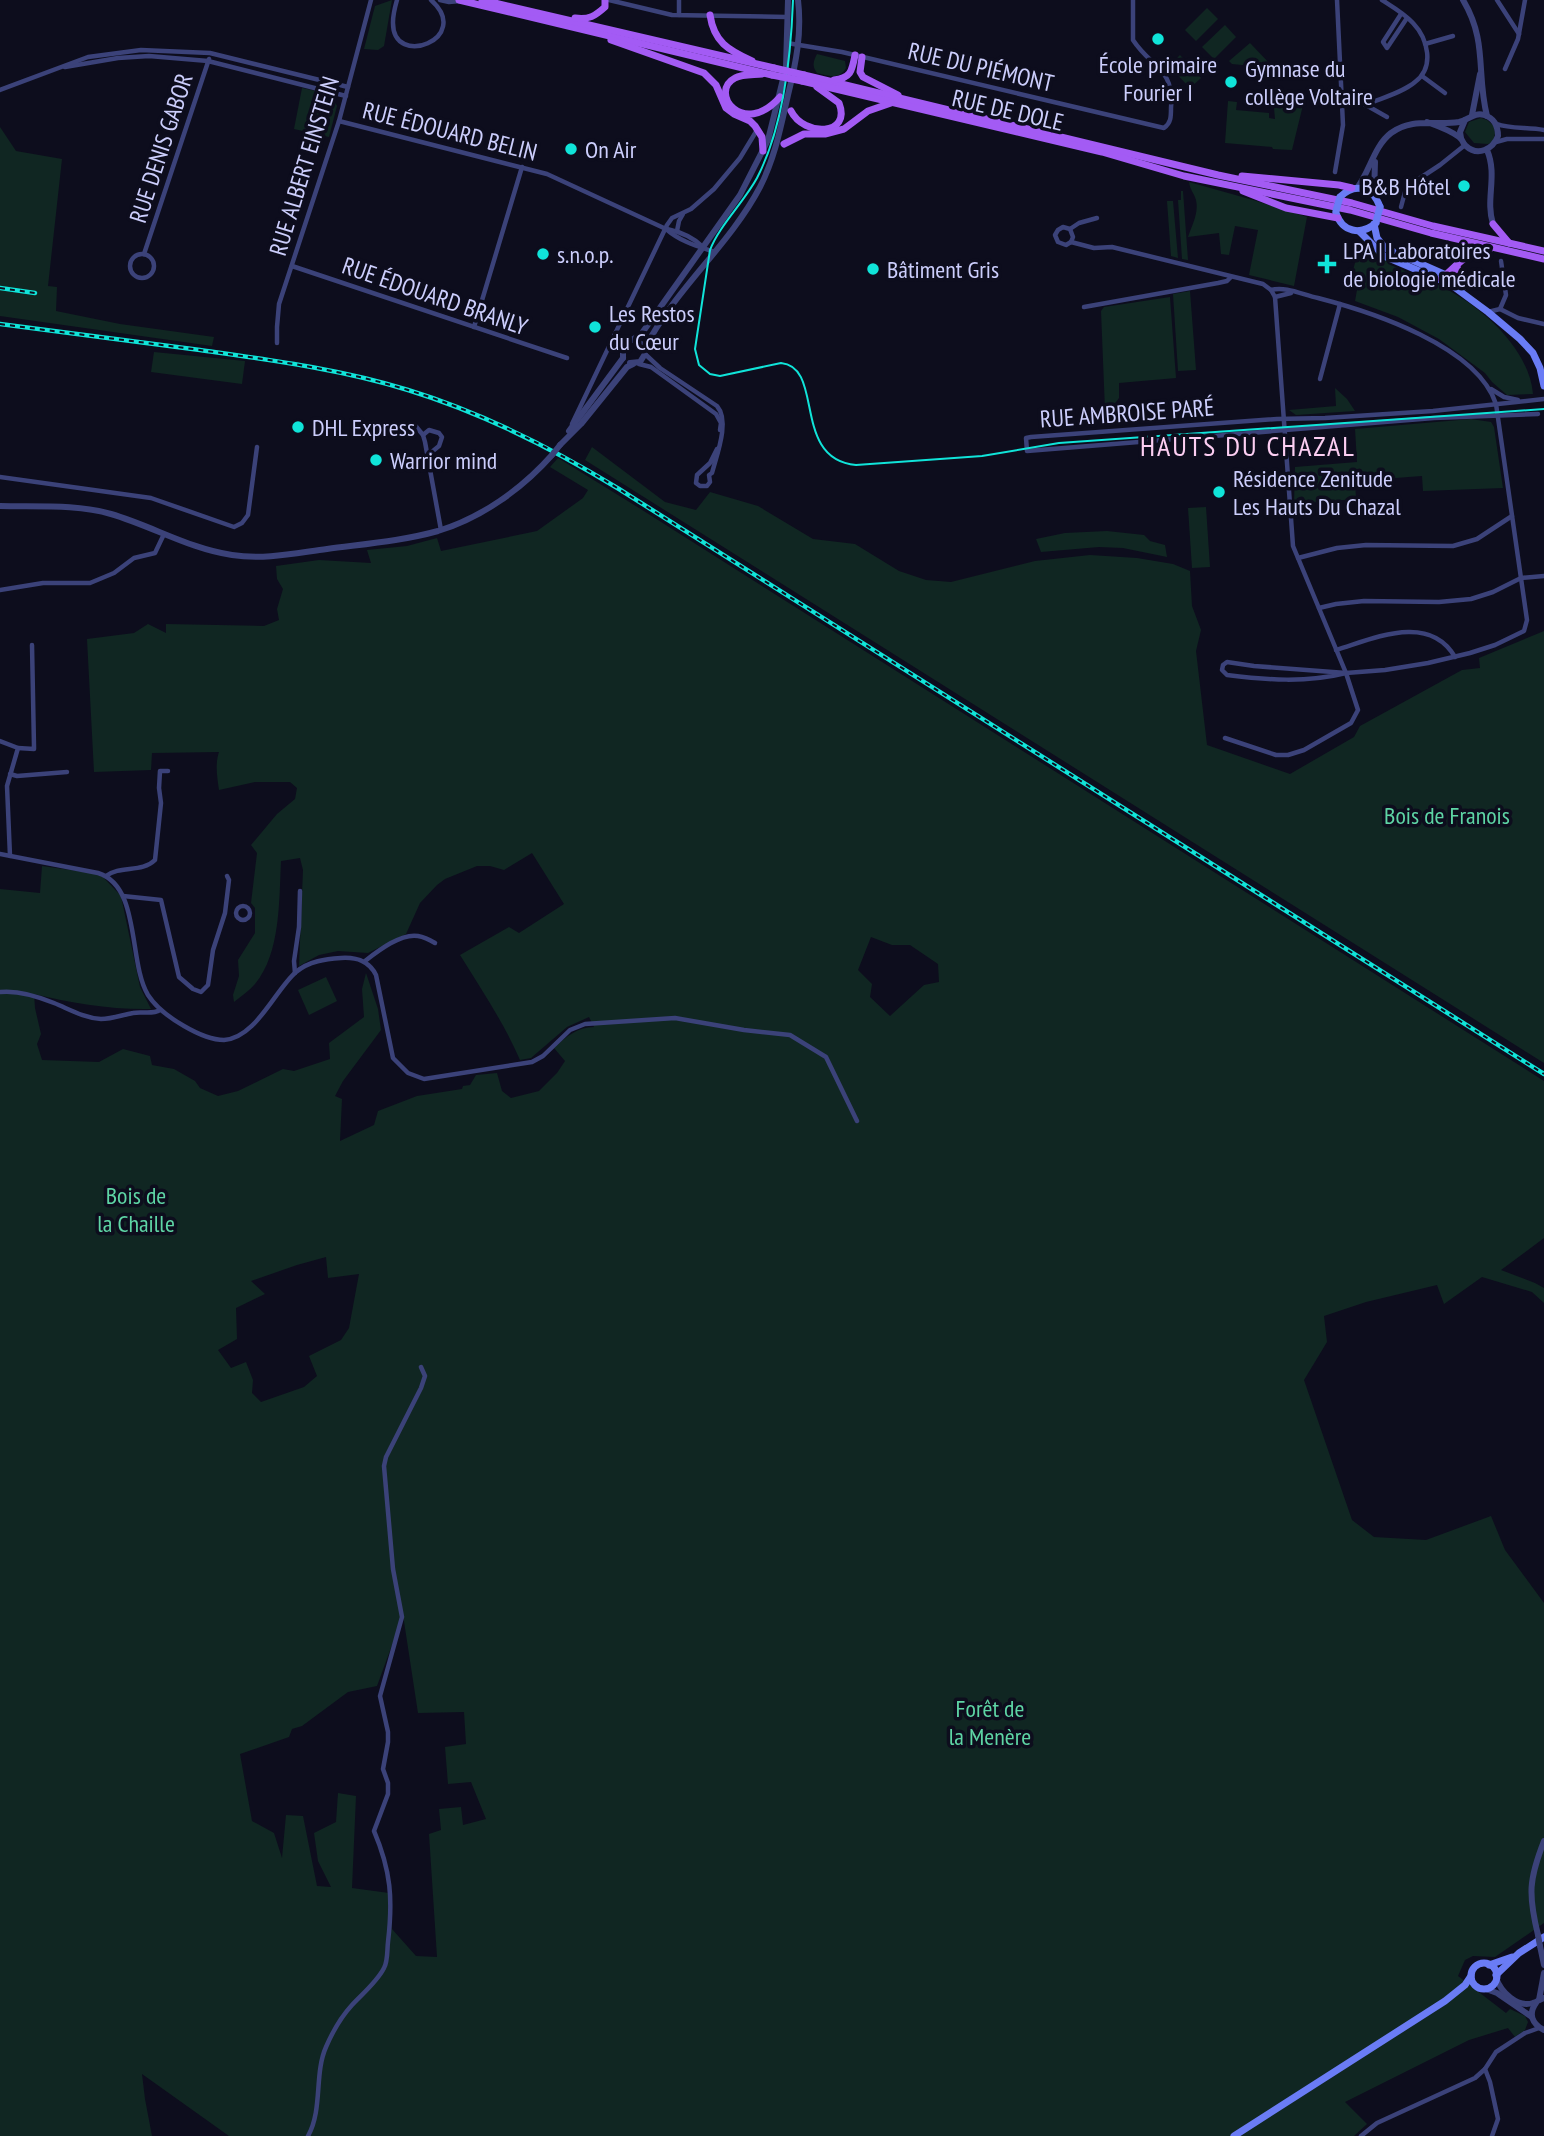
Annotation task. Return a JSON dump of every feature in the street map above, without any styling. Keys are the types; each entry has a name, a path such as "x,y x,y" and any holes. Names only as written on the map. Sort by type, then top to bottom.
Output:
{"main road":[{"name":"RUE DE DOLE","path":"461,0 771,71"},
{"name":"RUE DE DOLE","path":"482,0 1102,152 1184,176 1350,210 1432,233 1544,259"},
{"path":"543,14 592,18 605,7 607,0"},
{"path":"710,15 713,31 725,46 771,71"},
{"path":"574,27 704,72 716,85 726,108 750,121 758,129 763,151"},
{"path":"826,81 849,76 858,56"},
{"path":"858,56 863,77 905,100"},
{"path":"771,71 732,80 725,91 727,102 735,110 751,114 768,109 783,99"},
{"name":"RUE DE DOLE","path":"805,80 826,81 1218,175 1352,203 1433,226 1544,251"},
{"path":"791,111 799,122 816,130 830,128 841,119 839,103 805,80"},
{"path":"784,144 804,134 837,132 868,111 894,102"},
{"path":"1218,175 1366,189 1374,194 1380,207 1375,223 1377,238 1385,248 1443,277 1490,311 1528,342 1544,367"},
{"path":"1229,185 1286,208 1337,215 1347,228 1365,230 1375,223"},
{"path":"1337,215 1340,197 1354,188"},
{"path":"1493,224 1509,243"},
{"path":"1359,231 1384,256 1460,284 1532,353 1540,368 1544,386"},
{"path":"1443,277 1477,250 1516,252"},
{"path":"1457,265 1460,284"},
{"path":"1234,2136 1446,2001 1464,1992 1493,1985 1496,1977 1541,1936"},
{"path":"1446,2001 1465,1985 1478,1965 1489,1965 1519,1954"},
{"path":"1489,1965 1494,1969 1496,1977"},
{"path":"1471,1976 1474,1984 1482,1988"}],"street":[{"name":"RUE ALBERT EINSTEIN","path":"277,343 279,304 339,121 370,0"},
{"path":"397,0 393,16 394,29 405,44 417,47 430,44 442,29 441,13 431,0"},
{"name":"RUE DE DOLE","path":"440,0 461,0"},
{"path":"607,0 679,15 787,17"},
{"path":"679,0 679,15"},
{"path":"769,167 783,99 788,0"},
{"path":"560,445 623,358 622,350 625,344 642,333 740,195 763,151 783,99 799,45 798,0"},
{"name":"RUE DU PIÉMONT","path":"786,43 858,56 1153,127 1167,127 1170,120 1171,87 1165,75 1133,40 1133,0"},
{"path":"1335,172 1343,125 1337,0"},
{"path":"1365,105 1413,84 1422,76 1427,65 1428,56 1421,32 1382,0"},
{"path":"1463,0 1473,19 1478,38 1488,116"},
{"path":"1497,0 1519,35"},
{"path":"1505,69 1519,35 1525,0"},
{"path":"1401,14 1383,42 1384,46 1387,48 1407,18"},
{"path":"1425,44 1453,36"},
{"path":"0,90 88,57 141,50 211,53 348,87"},
{"name":"RUE DENIS GABOR","path":"144,254 211,53"},
{"path":"51,70 128,57 208,61 346,96"},
{"path":"1472,115 1482,65"},
{"path":"1422,76 1445,93"},
{"path":"1342,91 1387,117"},
{"path":"783,99 791,111"},
{"path":"1354,188 1365,176 1385,138 1409,124 1448,123 1478,114 1488,116 1502,127 1525,126 1544,130"},
{"path":"1465,120 1460,132 1461,138 1465,145 1475,151 1487,150 1495,142 1498,136 1495,123"},
{"name":"RUE ÉDOUARD BELIN","path":"339,121 522,167 567,182 666,229 675,237 715,252"},
{"path":"1427,122 1461,138"},
{"path":"677,231 684,214 730,172 758,129"},
{"path":"1495,142 1544,138"},
{"path":"0,506 99,511 212,551 262,558 392,541 441,530 481,512 529,478 627,367 642,360 686,287 750,204 784,144"},
{"path":"1401,207 1408,186 1465,145"},
{"path":"1487,150 1493,167 1490,212 1493,224"},
{"path":"1374,194 1377,152"},
{"path":"474,327 522,167"},
{"path":"570,429 666,229 672,218 684,214"},
{"path":"1097,218 1079,223 1070,229 1060,228 1055,237 1060,244 1071,242 1094,248 1112,247 1263,284 1275,297 1293,545 1358,705 1355,719 1351,723 1304,750 1288,755 1276,755 1225,738"},
{"path":"666,229 677,231 703,247"},
{"path":"1070,229 1073,234 1071,242"},
{"path":"144,254 152,261 154,268 147,277 138,278 130,270 130,261 136,255 144,254"},
{"path":"1500,309 1506,295 1501,261"},
{"name":"RUE ÉDOUARD BRANLY","path":"292,266 567,358"},
{"path":"1084,307 1218,284 1227,281 1231,276"},
{"path":"1271,290 1282,289 1340,304 1373,314 1424,336 1468,366 1489,387 1504,397 1526,401"},
{"path":"1275,297 1294,292"},
{"path":"1320,379 1340,304"},
{"path":"1490,311 1500,309 1518,318 1544,324"},
{"path":"618,330 625,344"},
{"path":"635,340 641,343 660,368 717,406 723,414 724,425 712,473 709,475"},
{"path":"623,358 651,367 694,398 719,418 721,435"},
{"path":"1346,673 1227,662 1222,670 1227,675 1266,680 1298,680 1407,668 1495,645 1522,633 1526,628 1497,406 1489,387"},
{"path":"694,398 702,396"},
{"name":"RUE AMBROISE PARÉ","path":"1538,414 1473,416 1027,451 1025,443 1026,439 1031,437 1390,414 1497,406 1544,399"},
{"path":"414,424 423,435 441,530"},
{"path":"423,435 429,430 439,433 442,438 439,446 428,456"},
{"path":"0,477 152,498 234,527 242,523 248,515 257,447"},
{"path":"703,472 709,475 711,480 705,487 696,483 696,478 718,449"},
{"path":"1298,558 1353,546 1453,546 1477,539 1512,516"},
{"path":"0,590 43,583 81,584 100,580 124,567 134,558 155,553 164,534"},
{"path":"1319,608 1364,601 1439,602 1471,599 1521,578 1544,576"},
{"path":"1336,650 1384,634 1416,633 1442,641 1455,657"},
{"path":"0,741 18,748 34,749 32,645"},
{"path":"10,856 7,788 18,748"},
{"path":"106,877 112,872 149,866 155,860 161,803 160,771 168,771"},
{"path":"10,774 17,776 67,772"},
{"path":"0,855 97,873 116,884 127,908 140,977 147,993 160,1010 198,1034 214,1039 232,1038 246,1029 263,1014 295,973 306,966 329,959 365,961 411,935 424,937 435,943"},
{"path":"123,897 162,900 179,977 198,991 205,990 213,950 225,913 229,880 227,876"},
{"path":"295,973 300,891"},
{"path":"225,913 237,913"},
{"path":"365,961 376,975 393,1058 408,1073 424,1079 532,1062 543,1056 570,1030 586,1024 674,1017 744,1030 790,1035 826,1057 857,1121"},
{"path":"0,992 8,991 41,998 75,1013 100,1019 135,1012 156,1013 160,1010"},
{"path":"308,2136 313,2124 326,2048 349,2008 383,1970 386,1962 392,1912 391,1890 383,1854 373,1831 388,1794 388,1783 383,1769 388,1732 380,1696 402,1617 393,1569 384,1466 421,1388 425,1376 421,1367"},
{"path":"1544,1841 1532,1872 1531,1885 1544,1965"},
{"path":"1525,2033 1532,2019 1532,2010 1540,2000 1544,1973"},
{"path":"1496,1977 1502,1989 1512,1999 1526,2004 1540,2000"},
{"path":"1482,1988 1497,1993 1543,2029"},
{"path":"1362,2136 1377,2123 1475,2078 1485,2069 1496,2052 1525,2033 1543,2029"},
{"path":"1485,2069 1497,2107 1498,2119 1492,2136"}],"green space":[{"path":"392,0 384,46 378,50 364,49 375,6"},
{"path":"1207,8 1218,19 1196,41 1185,30"},
{"path":"1225,25 1236,37 1214,59 1202,47"},
{"path":"1250,43 1272,68 1232,64 1229,61"},
{"path":"817,54 845,61 846,68 837,76 817,73 814,64"},
{"path":"1180,55 1201,78 1190,88 1169,66"},
{"path":"302,88 331,94 337,106 329,137 294,129"},
{"path":"1273,97 1295,99 1303,105 1292,150 1225,143 1228,101 1237,102 1236,110 1269,113 1269,118 1275,119"},
{"path":"1481,118 1494,126 1493,142 1488,144 1474,143 1465,132 1469,122"},
{"path":"0,127 16,151 62,159 48,286 57,287 56,311 120,324 214,337 212,346 0,316"},
{"path":"1189,182 1307,217 1294,286 1249,275 1258,230 1235,226 1229,255 1221,254 1219,233 1188,237 1197,210"},
{"path":"1181,191 1188,260 1182,259 1178,200 1181,200"},
{"path":"1167,201 1173,201 1178,258 1171,256"},
{"path":"1362,239 1388,264 1453,293 1485,315 1512,344 1522,360 1533,394 1507,395 1485,373 1439,339 1398,317 1355,301 1357,290 1348,287"},
{"path":"1190,291 1196,370 1178,371 1173,294"},
{"path":"1170,297 1176,378 1119,383 1119,398 1110,410 1105,410 1101,311 1104,307"},
{"path":"154,352 245,361 242,384 151,372"},
{"path":"1335,388 1355,411 1296,415 1289,410 1336,406"},
{"path":"1471,419 1491,422 1494,427 1503,488 1423,491 1422,476 1355,481 1356,499 1294,504 1295,467 1357,462 1355,429"},
{"name":"Bois de Franois","path":"592,447 665,502 696,510 710,492 758,506 813,539 855,544 899,571 926,580 951,582 1035,561 1090,555 1137,558 1173,564 1190,571 1192,606 1201,630 1196,651 1207,745 1290,774 1354,737 1360,726 1462,670 1480,668 1479,658 1544,631 1544,1063 585,460"},
{"path":"558,458 639,508 1544,1081 1544,1238 1501,1270 1544,1288 1544,1303 1532,1292 1482,1277 1444,1304 1437,1285 1366,1302 1324,1316 1327,1342 1304,1380 1352,1520 1374,1537 1426,1540 1491,1516 1505,1550 1544,1603 1544,1923 1495,1957 1473,1956 1465,1960 1458,1976 1506,2013 1510,2009 1525,2016 1528,2022 1525,2030 1515,2037 1508,2028 1469,2040 1345,2102 1367,2124 1354,2136 229,2136 142,2074 152,2136 0,2136 0,889 40,893 42,866 103,877 121,896 140,987 151,1009 92,1005 34,994 41,1034 37,1044 42,1060 99,1062 123,1049 150,1056 152,1065 174,1069 195,1081 200,1088 218,1096 238,1091 283,1069 294,1071 330,1059 329,1043 364,1017 362,989 366,973 378,1009 381,1030 335,1096 342,1099 340,1141 374,1125 378,1111 417,1096 462,1089 463,1086 470,1085 476,1075 497,1073 502,1091 511,1098 539,1091 565,1061 554,1048 577,1031 594,1027 589,1017 567,1027 531,1058 520,1060 500,1019 460,955 509,927 519,933 564,904 532,853 504,870 477,866 445,879 420,903 406,934 368,953 338,951 319,955 299,966 303,870 300,858 281,861 279,908 270,957 255,984 234,1002 233,995 239,976 238,960 255,933 255,908 251,903 257,853 251,845 277,814 295,799 297,788 290,782 255,782 219,790 219,752 152,753 151,770 94,772 87,639 134,633 148,624 166,633 166,624 264,626 279,620 277,609 283,589 277,579 276,566 319,560 371,563 367,550 407,546 437,538 441,551 537,531 583,498 588,490 550,467","holes":["871,937 892,945 910,945 938,964 939,982 924,985 890,1016 870,997 872,984 858,970","326,1257 328,1278 359,1274 349,1328 341,1340 309,1356 317,1376 304,1387 261,1402 252,1393 253,1380 246,1362 231,1368 218,1350 237,1339 236,1308 265,1294 251,1281","403,1615 418,1713 464,1712 466,1744 445,1747 448,1784 471,1782 486,1819 463,1825 461,1807 439,1809 441,1830 429,1834 437,1957 416,1956 392,1929 389,1893 352,1888 356,1796 338,1793 336,1822 314,1833 318,1861 331,1887 317,1886 303,1816 286,1815 282,1858 274,1833 252,1821 240,1754 289,1737 292,1729 302,1726 348,1692 377,1686"]},
{"path":"1206,507 1210,567 1192,568 1188,508"},
{"path":"1107,531 1144,535 1150,541 1165,545 1167,557 1123,548 1099,547 1041,552 1036,539 1065,533"},
{"path":"326,977 337,1001 309,1015 298,990"}],"tram line":[{"path":"793,0 788,68 773,137 757,178 719,232 710,250 695,349 699,365 710,374 720,376 781,363 794,368 802,380 815,431 823,447 836,459 856,465 982,456 1059,443 1544,409"}],"railway":[{"path":"0,288 35,293"},
{"path":"0,324 200,350 331,371 436,399 516,433 619,489 1544,1074"}],"place":[{"name":"École primaire Fourier I","path":"1158,39"},
{"name":"Gymnase du collège Voltaire","path":"1231,82"},
{"name":"On Air","path":"571,149"},
{"name":"B&B Hôtel","path":"1464,186"},
{"name":"s.n.o.p.","path":"543,254"},
{"name":"LPA | Laboratoires de biologie médicale","path":"1327,264"},
{"name":"Bâtiment Gris","path":"873,269"},
{"name":"Les Restos du Cœur","path":"595,327"},
{"name":"DHL Express","path":"298,427"},
{"name":"Warrior mind","path":"376,460"},
{"name":"Résidence Zenitude Les Hauts Du Chazal","path":"1219,492"}],"district":[{"name":"HAUTS DU CHAZAL","path":"1248,445"}],"park label":[{"name":"Bois de la Chaille","path":"136,1209"},
{"name":"Forêt de la Menère","path":"990,1722"}]}
